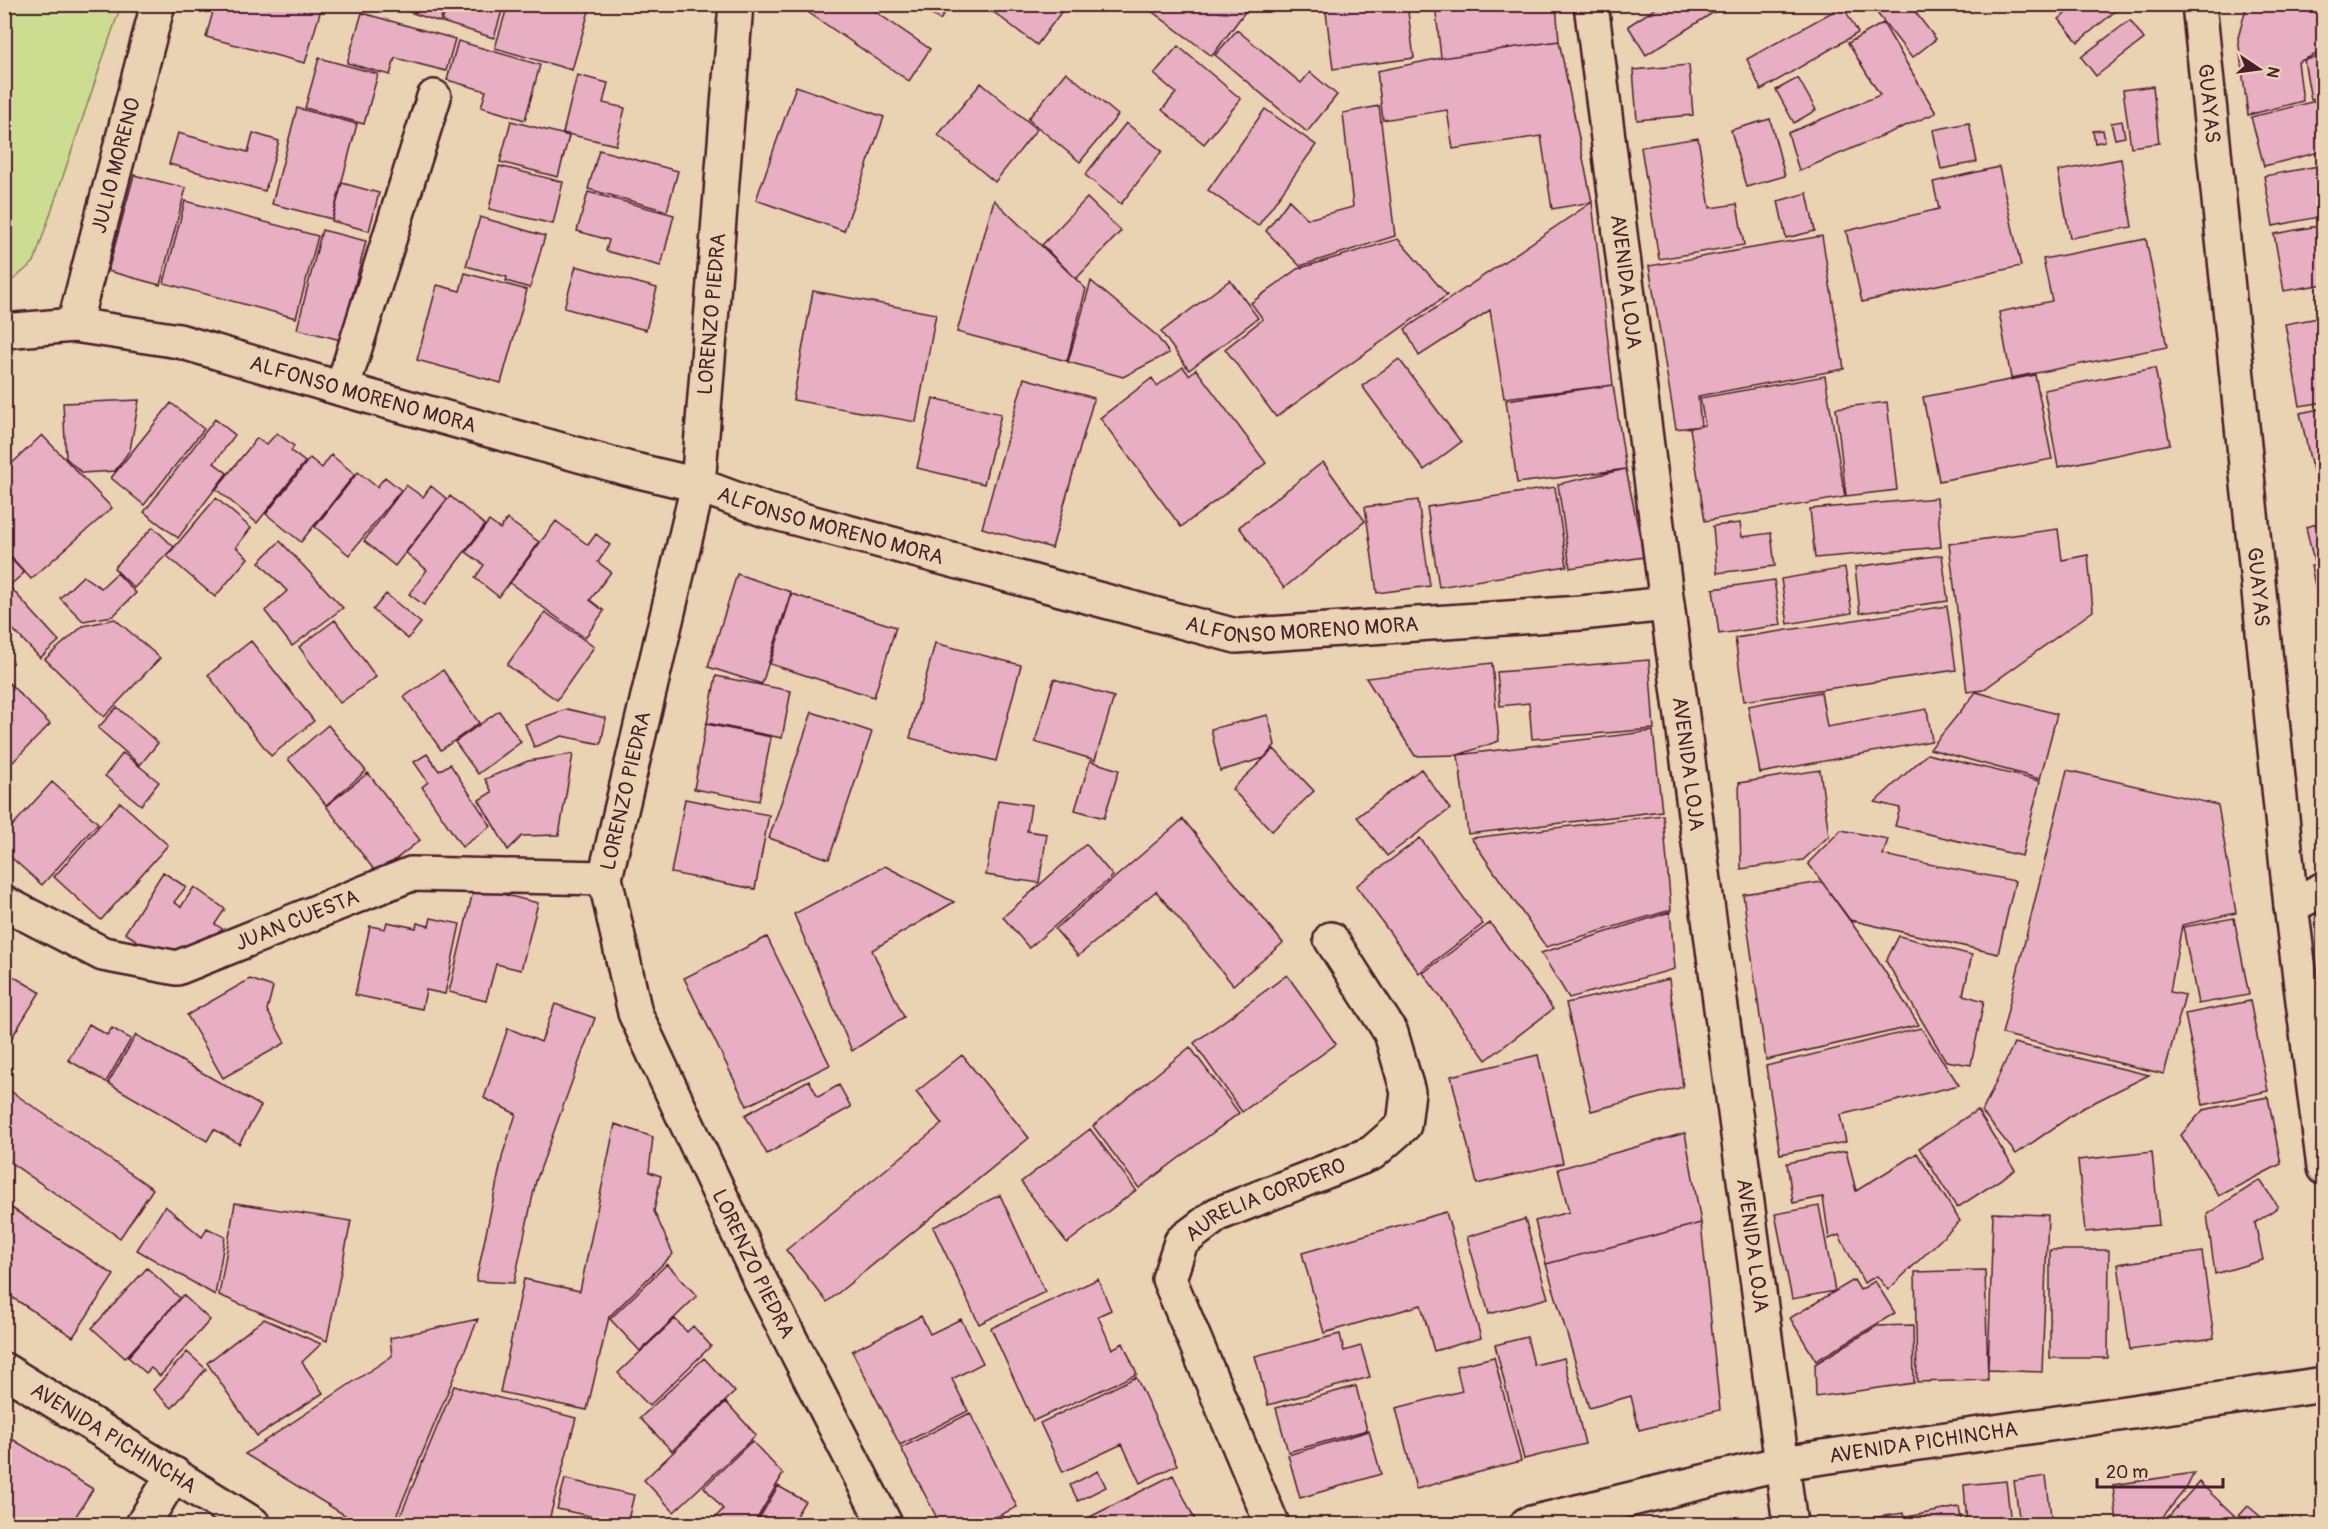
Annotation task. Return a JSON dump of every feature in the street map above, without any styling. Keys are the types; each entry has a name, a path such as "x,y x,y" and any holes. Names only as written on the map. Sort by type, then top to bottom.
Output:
{"street":[{"name":"JULIO MORENO","path":"74,325 158,4"},
{"name":"LORENZO PIEDRA","path":"736,4 698,485 605,878 635,1012 761,1282 885,1524"},
{"name":"AVENIDA LOJA","path":"1591,4 1667,604 1790,1524"},
{"name":"GUAYAS","path":"2199,4 2290,906 2324,1168"},
{"path":"342,389 434,97"},
{"name":"ALFONSO MORENO MORA","path":"4,331 74,325 179,341 626,468 698,485 765,510 1236,636 1581,613 1667,604"},
{"name":"JUAN CUESTA","path":"4,903 103,954 177,968 411,874 605,878"},
{"path":"2290,906 2324,889"},
{"name":"AURELIA CORDERO","path":"1272,1524 1169,1280 1181,1242 1218,1214 1372,1153 1404,1125 1408,1092 1391,1032 1330,939"},
{"name":"AVENIDA PICHINCHA","path":"4,1370 254,1524"},
{"name":"AVENIDA PICHINCHA","path":"1527,1524 1782,1463 2324,1384"},
{"path":"143,1524 174,1474"}],"green space":[{"path":"5,4 121,5 34,262 5,285"}],"building":[{"path":"215,4 322,6 305,63 206,37"},
{"path":"385,4 445,4 440,22"},
{"path":"447,4 504,4 494,38 442,22"},
{"path":"508,4 591,4 572,70 495,48"},
{"path":"796,4 864,4 930,49 909,81"},
{"path":"916,4 951,4 940,20"},
{"path":"983,4 1067,4 1037,45"},
{"path":"1154,4 1241,4 1247,9 1212,56 1150,10"},
{"path":"1325,4 1407,4 1414,58 1333,69"},
{"path":"1435,4 1556,4 1559,41 1441,58"},
{"path":"1662,4 1727,4 1646,55 1628,26"},
{"path":"1870,4 1909,4 1936,39 1912,58"},
{"path":"2077,4 2124,4 2078,42 2059,19"},
{"path":"2252,4 2319,4 2323,14 2316,19 2324,30 2324,51 2298,62 2303,101 2248,115 2238,38 2246,8"},
{"path":"1843,6 1858,33 1761,90 1747,59"},
{"path":"362,13 455,39 446,71 395,58 390,75 347,63"},
{"path":"2130,20 2144,39 2096,76 2081,57"},
{"path":"1883,23 1936,113 1799,171 1788,133 1880,95 1848,43"},
{"path":"1237,30 1301,83 1310,72 1337,95 1307,132 1215,55"},
{"path":"458,41 540,65 525,120 481,107 486,91 447,80"},
{"path":"1559,41 1592,202 1552,209 1541,136 1453,149 1447,110 1383,120 1377,71 1441,58"},
{"path":"1178,46 1241,99 1204,144 1162,110 1176,93 1154,74"},
{"path":"2323,56 2324,98 2311,100 2304,60"},
{"path":"319,58 378,74 364,124 305,108"},
{"path":"1689,65 1693,115 1637,120 1633,70"},
{"path":"1066,72 1118,115 1080,162 1028,119"},
{"path":"577,75 608,83 603,103 625,108 616,145 563,133"},
{"path":"1798,78 1816,110 1794,123 1776,90"},
{"path":"981,83 1037,129 995,182 938,135"},
{"path":"796,86 884,117 844,231 756,200"},
{"path":"2153,86 2159,143 2131,147 2123,90"},
{"path":"2324,99 2324,151 2264,166 2251,117"},
{"path":"1379,106 1395,236 1300,266 1266,231 1289,200 1308,219 1353,207 1343,113"},
{"path":"297,108 357,124 332,219 272,204"},
{"path":"1265,109 1316,145 1258,226 1208,190"},
{"path":"1770,119 1785,176 1746,187 1731,130"},
{"path":"511,121 569,136 558,177 500,162"},
{"path":"2122,121 2125,137 2115,139 2111,123"},
{"path":"1126,123 1162,151 1121,204 1085,175"},
{"path":"1969,123 1977,162 1941,169 1933,130"},
{"path":"2103,130 2105,141 2095,143 2093,131"},
{"path":"178,133 248,152 253,133 279,141 265,191 169,164"},
{"path":"1698,138 1710,208 1737,204 1744,245 1659,259 1641,147"},
{"path":"599,150 678,171 667,211 588,189"},
{"path":"2121,159 2132,227 2070,238 2058,171"},
{"path":"2324,165 2324,216 2273,226 2264,176"},
{"path":"499,166 563,182 553,224 489,209"},
{"path":"1999,167 2021,266 1862,302 1846,231 1939,209 1933,182"},
{"path":"134,175 186,188 160,285 108,271"},
{"path":"342,183 379,193 369,231 332,221"},
{"path":"588,192 674,215 661,266 606,251 609,240 577,231"},
{"path":"1807,193 1815,231 1786,238 1778,201"},
{"path":"1087,198 1121,231 1076,279 1042,245"},
{"path":"994,200 1086,289 1067,361 957,332"},
{"path":"185,201 318,236 296,318 164,283"},
{"path":"1592,202 1613,385 1504,398 1490,310 1419,356 1405,329"},
{"path":"480,217 545,236 530,288 506,281 507,277 466,266"},
{"path":"2324,225 2324,284 2284,291 2274,234"},
{"path":"322,230 366,241 341,340 297,329"},
{"path":"1822,236 1844,369 1698,396 1701,426 1676,429 1649,266"},
{"path":"1398,239 1447,295 1276,417 1225,349 1263,319 1251,303 1297,269"},
{"path":"2146,239 2167,347 2011,378 1999,312 2052,301 2043,259"},
{"path":"576,266 657,288 646,330 564,308"},
{"path":"465,273 527,290 501,383 417,360 437,285 460,291"},
{"path":"1230,280 1258,318 1189,370 1161,332"},
{"path":"1091,281 1156,335 1169,353 1123,377 1068,362"},
{"path":"813,291 936,314 916,422 793,400"},
{"path":"2324,317 2324,402 2300,406 2285,324"},
{"path":"1399,359 1461,442 1424,470 1362,386"},
{"path":"1183,367 1189,375 1196,369 1266,463 1181,527 1100,418 1152,378 1157,386"},
{"path":"2155,368 2170,444 2058,467 2044,390"},
{"path":"2035,375 2052,459 1939,481 1923,397"},
{"path":"1825,376 1845,497 1705,521 1690,428 1705,425 1700,398"},
{"path":"1024,378 1094,398 1052,548 982,528"},
{"path":"1613,385 1626,469 1517,483 1506,400"},
{"path":"933,398 1001,414 984,484 917,468"},
{"path":"139,400 130,450 115,471 82,473 66,458 63,403"},
{"path":"1887,402 1897,490 1846,496 1836,408"},
{"path":"171,403 204,429 144,505 111,478"},
{"path":"2324,408 2324,461 2311,464 2300,413"},
{"path":"215,419 235,435 214,463 227,473 178,538 144,512"},
{"path":"277,433 294,446 291,451 305,462 257,523 216,489 257,438 266,445"},
{"path":"42,435 112,508 31,579 4,549 4,471"},
{"path":"331,455 355,474 301,542 266,514 310,458 322,468"},
{"path":"1323,462 1365,521 1284,588 1239,527"},
{"path":"2324,463 2324,515 2312,466"},
{"path":"1626,469 1644,557 1570,568 1558,484"},
{"path":"358,472 377,487 385,477 401,490 349,555 315,527"},
{"path":"406,485 423,497 431,486 447,499 395,566 364,541"},
{"path":"1555,487 1567,566 1439,587 1427,507"},
{"path":"450,496 485,525 424,605 409,594 427,570 406,553"},
{"path":"216,498 251,528 236,547 248,558 215,597 167,556"},
{"path":"1937,498 1941,547 1815,558 1810,509"},
{"path":"1418,500 1430,586 1377,593 1365,507"},
{"path":"507,519 539,542 499,597 475,578 484,565 466,552 489,521 500,529"},
{"path":"556,521 588,545 596,534 610,545 598,562 611,572 590,600 604,611 585,638 510,583"},
{"path":"2324,522 2324,560 2314,562 2306,527"},
{"path":"1740,523 1742,537 1771,533 1775,566 1717,573 1713,526"},
{"path":"153,527 174,547 134,588 114,568"},
{"path":"2058,529 2062,560 2088,555 2093,611 1983,690 1967,692 1949,544"},
{"path":"280,541 343,608 292,646 265,611 287,591 259,562"},
{"path":"4,551 24,573 9,586 59,641 40,658 4,620"},
{"path":"1942,555 1948,601 1860,613 1855,567"},
{"path":"2324,563 2324,629 2311,566"},
{"path":"1845,568 1852,613 1788,624 1781,579"},
{"path":"117,573 136,593 113,616 83,621 60,598 83,576 101,588"},
{"path":"737,574 791,592 762,684 708,667"},
{"path":"1774,580 1781,625 1719,634 1713,589"},
{"path":"386,594 421,623 408,639 373,610"},
{"path":"792,594 896,627 874,697 770,664"},
{"path":"1947,606 1956,670 1744,701 1735,638"},
{"path":"545,612 594,647 557,700 507,665"},
{"path":"115,619 160,658 104,717 45,659 83,626"},
{"path":"335,620 376,677 340,703 299,647"},
{"path":"251,641 314,721 271,756 208,675"},
{"path":"935,643 1021,665 996,761 910,738"},
{"path":"1649,660 1654,729 1532,739 1529,703 1500,706 1497,672"},
{"path":"1492,663 1499,741 1458,755 1415,756 1366,678"},
{"path":"443,670 479,723 441,750 404,697"},
{"path":"716,676 791,691 782,738 707,723"},
{"path":"1054,679 1114,697 1095,760 1035,742"},
{"path":"9,683 50,724 12,763 4,755 4,688"},
{"path":"1821,692 1827,727 1927,709 1932,741 1760,773 1748,706"},
{"path":"1976,692 2057,714 2040,779 1930,749"},
{"path":"117,707 158,743 140,765 98,728"},
{"path":"567,709 606,718 601,744 562,736 534,747 525,724"},
{"path":"499,711 521,742 478,774 455,742"},
{"path":"812,712 872,732 829,859 769,838"},
{"path":"1268,715 1275,745 1264,758 1220,771 1211,729"},
{"path":"706,724 771,737 759,801 694,789"},
{"path":"328,725 366,771 326,805 288,759"},
{"path":"1653,731 1662,811 1468,834 1458,755"},
{"path":"1274,749 1314,791 1272,831 1232,789"},
{"path":"123,753 159,782 141,805 105,776"},
{"path":"427,754 439,771 450,764 491,826 462,847 422,787 428,782 414,762"},
{"path":"573,754 559,835 522,836 508,850 479,800 492,792 485,779 528,761"},
{"path":"1927,754 2040,781 2022,856 1895,826 1900,808 1875,802"},
{"path":"1090,761 1119,770 1104,818 1075,810"},
{"path":"1421,769 1450,809 1387,856 1357,817"},
{"path":"1820,770 1829,836 1803,860 1741,869 1739,783"},
{"path":"2067,770 2218,805 2236,913 2182,925 2170,992 2185,995 2164,1074 2002,1034"},
{"path":"368,773 420,840 377,874 326,806"},
{"path":"52,782 98,823 42,885 4,851 4,835"},
{"path":"685,799 769,815 755,889 671,873"},
{"path":"998,800 1031,805 1027,831 1047,834 1039,883 986,875"},
{"path":"120,802 168,845 101,920 54,877"},
{"path":"1663,815 1671,910 1546,947 1471,838"},
{"path":"1183,819 1283,943 1233,985 1156,891 1078,956 1055,929"},
{"path":"1841,830 1888,839 1883,855 2015,881 1998,954 1850,920 1808,863"},
{"path":"1420,838 1483,924 1419,973 1356,886"},
{"path":"1086,844 1113,876 1029,948 1003,917"},
{"path":"885,866 954,902 872,950 904,1017 852,1051 794,914"},
{"path":"163,872 186,887 174,902 181,907 194,887 225,909 215,924 236,938 178,967 125,933"},
{"path":"1822,882 1871,950 1919,1025 1766,1060 1743,894"},
{"path":"474,887 538,903 521,970 496,964 486,1001 449,992"},
{"path":"1670,912 1675,969 1569,998 1541,953"},
{"path":"431,918 460,924 445,994 426,990 422,1009 355,995 370,926 385,929 387,922 416,928 417,923 429,926"},
{"path":"2234,918 2249,995 2198,1004 2183,927"},
{"path":"1490,923 1553,1009 1486,1060 1423,973"},
{"path":"1899,936 1972,955 1963,995 1984,1001 1971,1065 1946,1061 1886,961"},
{"path":"767,937 830,1065 747,1106 684,978"},
{"path":"4,971 40,992 4,1050"},
{"path":"1287,975 1336,1044 1242,1112 1194,1043"},
{"path":"250,979 273,987 267,1010 285,1043 223,1078 187,1015"},
{"path":"1669,979 1683,1087 1591,1111 1566,1003"},
{"path":"2250,1001 2268,1091 2203,1105 2185,1014"},
{"path":"555,1004 595,1018 536,1181 514,1283 476,1281 503,1153 516,1114 484,1098 508,1028 541,1042"},
{"path":"89,1024 107,1035 112,1028 131,1039 106,1082 68,1060"},
{"path":"1921,1028 1959,1085 1840,1115 1846,1142 1780,1154 1766,1066"},
{"path":"136,1035 261,1106 239,1144 214,1129 207,1141 108,1083"},
{"path":"2014,1043 2149,1075 2081,1109 2016,1154 1982,1112"},
{"path":"1190,1047 1239,1113 1139,1188 1093,1126"},
{"path":"962,1055 1029,1138 827,1302 786,1250 942,1124 916,1092"},
{"path":"1538,1055 1563,1163 1477,1184 1451,1076"},
{"path":"809,1080 818,1097 839,1085 851,1107 767,1154 745,1115"},
{"path":"9,1090 153,1189 120,1238 4,1158 4,1096"},
{"path":"2268,1097 2281,1164 2219,1196 2181,1135 2203,1110"},
{"path":"1977,1110 2015,1170 1957,1208 1919,1148"},
{"path":"615,1124 653,1137 649,1172 661,1176 654,1211 673,1254 609,1317 587,1410 500,1392 524,1279 580,1291"},
{"path":"1090,1129 1136,1190 1067,1243 1021,1182"},
{"path":"1685,1133 1701,1223 1546,1264 1535,1221 1569,1212 1558,1169"},
{"path":"1846,1151 1856,1191 1917,1153 1960,1221 1888,1290 1877,1276 1864,1283 1839,1235 1829,1239 1823,1197 1793,1203 1787,1163"},
{"path":"2152,1152 2159,1225 2085,1232 2078,1160"},
{"path":"2260,1180 2278,1207 2255,1223 2263,1260 2215,1274 2207,1214"},
{"path":"1000,1195 1045,1292 979,1324 933,1227"},
{"path":"4,1203 114,1275 73,1337 4,1292"},
{"path":"235,1203 351,1221 327,1341 219,1295"},
{"path":"165,1206 202,1237 207,1228 225,1237 215,1295 137,1250"},
{"path":"1819,1206 1835,1291 1792,1299 1775,1214"},
{"path":"1446,1212 1481,1338 1434,1351 1421,1305 1324,1333 1302,1253"},
{"path":"1993,1213 2048,1215 2042,1372 1988,1370"},
{"path":"1525,1219 1548,1298 1489,1314 1467,1237"},
{"path":"1701,1223 1720,1410 1639,1430 1631,1396 1589,1408 1546,1264"},
{"path":"2050,1250 2109,1250 2108,1358 2050,1358"},
{"path":"2202,1252 2214,1338 2130,1350 2118,1264"},
{"path":"667,1264 697,1296 640,1351 610,1319"},
{"path":"147,1268 180,1298 125,1358 92,1328"},
{"path":"1985,1270 1988,1380 1917,1382 1915,1272"},
{"path":"1098,1279 1111,1310 1098,1316 1112,1349 1123,1343 1137,1374 1033,1421 991,1328"},
{"path":"1854,1280 1860,1290 1875,1281 1895,1313 1816,1361 1790,1318"},
{"path":"183,1295 210,1320 160,1376 151,1368 146,1373 128,1357"},
{"path":"921,1316 930,1334 961,1319 983,1363 952,1379 968,1411 900,1445 852,1351"},
{"path":"264,1319 321,1344 302,1362 323,1393 257,1436 207,1363"},
{"path":"478,1319 393,1524 359,1524 245,1454 392,1356 390,1338"},
{"path":"675,1319 687,1332 693,1326 711,1346 649,1406 618,1373"},
{"path":"1913,1325 1914,1383 1816,1397 1815,1364 1877,1326"},
{"path":"1340,1334 1344,1351 1361,1346 1370,1377 1268,1405 1255,1356"},
{"path":"1527,1337 1534,1365 1564,1358 1585,1444 1524,1459 1495,1345"},
{"path":"187,1352 206,1369 172,1408 153,1390"},
{"path":"1494,1357 1521,1461 1416,1489 1396,1408 1462,1391 1456,1366"},
{"path":"704,1358 735,1392 672,1451 640,1418"},
{"path":"1136,1377 1177,1465 1140,1483 1122,1444 1063,1472 1040,1423"},
{"path":"454,1386 576,1418 548,1524 397,1524"},
{"path":"1356,1386 1367,1430 1288,1452 1276,1408"},
{"path":"726,1402 756,1435 674,1512 644,1480"},
{"path":"970,1413 1017,1507 982,1524 940,1524 901,1448"},
{"path":"1369,1431 1381,1474 1300,1498 1288,1455"},
{"path":"4,1434 93,1489 71,1524 5,1524 7,1521 4,1519"},
{"path":"752,1441 783,1474 754,1524 710,1524 723,1509 704,1487"},
{"path":"1098,1471 1106,1487 1078,1501 1070,1485"},
{"path":"2194,1473 2187,1487 2157,1524 2117,1524 2113,1485"},
{"path":"1173,1475 1197,1524 1076,1524"},
{"path":"2046,1476 2052,1524 2020,1524 2014,1481"},
{"path":"565,1479 634,1495 627,1524 557,1509"},
{"path":"2006,1481 2011,1524 1967,1524 1964,1485"},
{"path":"2199,1482 2237,1518 2248,1506 2268,1523 2162,1524"},
{"path":"778,1486 805,1501 791,1524 756,1524"},
{"path":"1959,1507 1962,1524 1908,1524 1906,1517"},
{"path":"1903,1513 1905,1524 1833,1524"},
{"path":"1003,1516 1007,1524 987,1524"}]}
